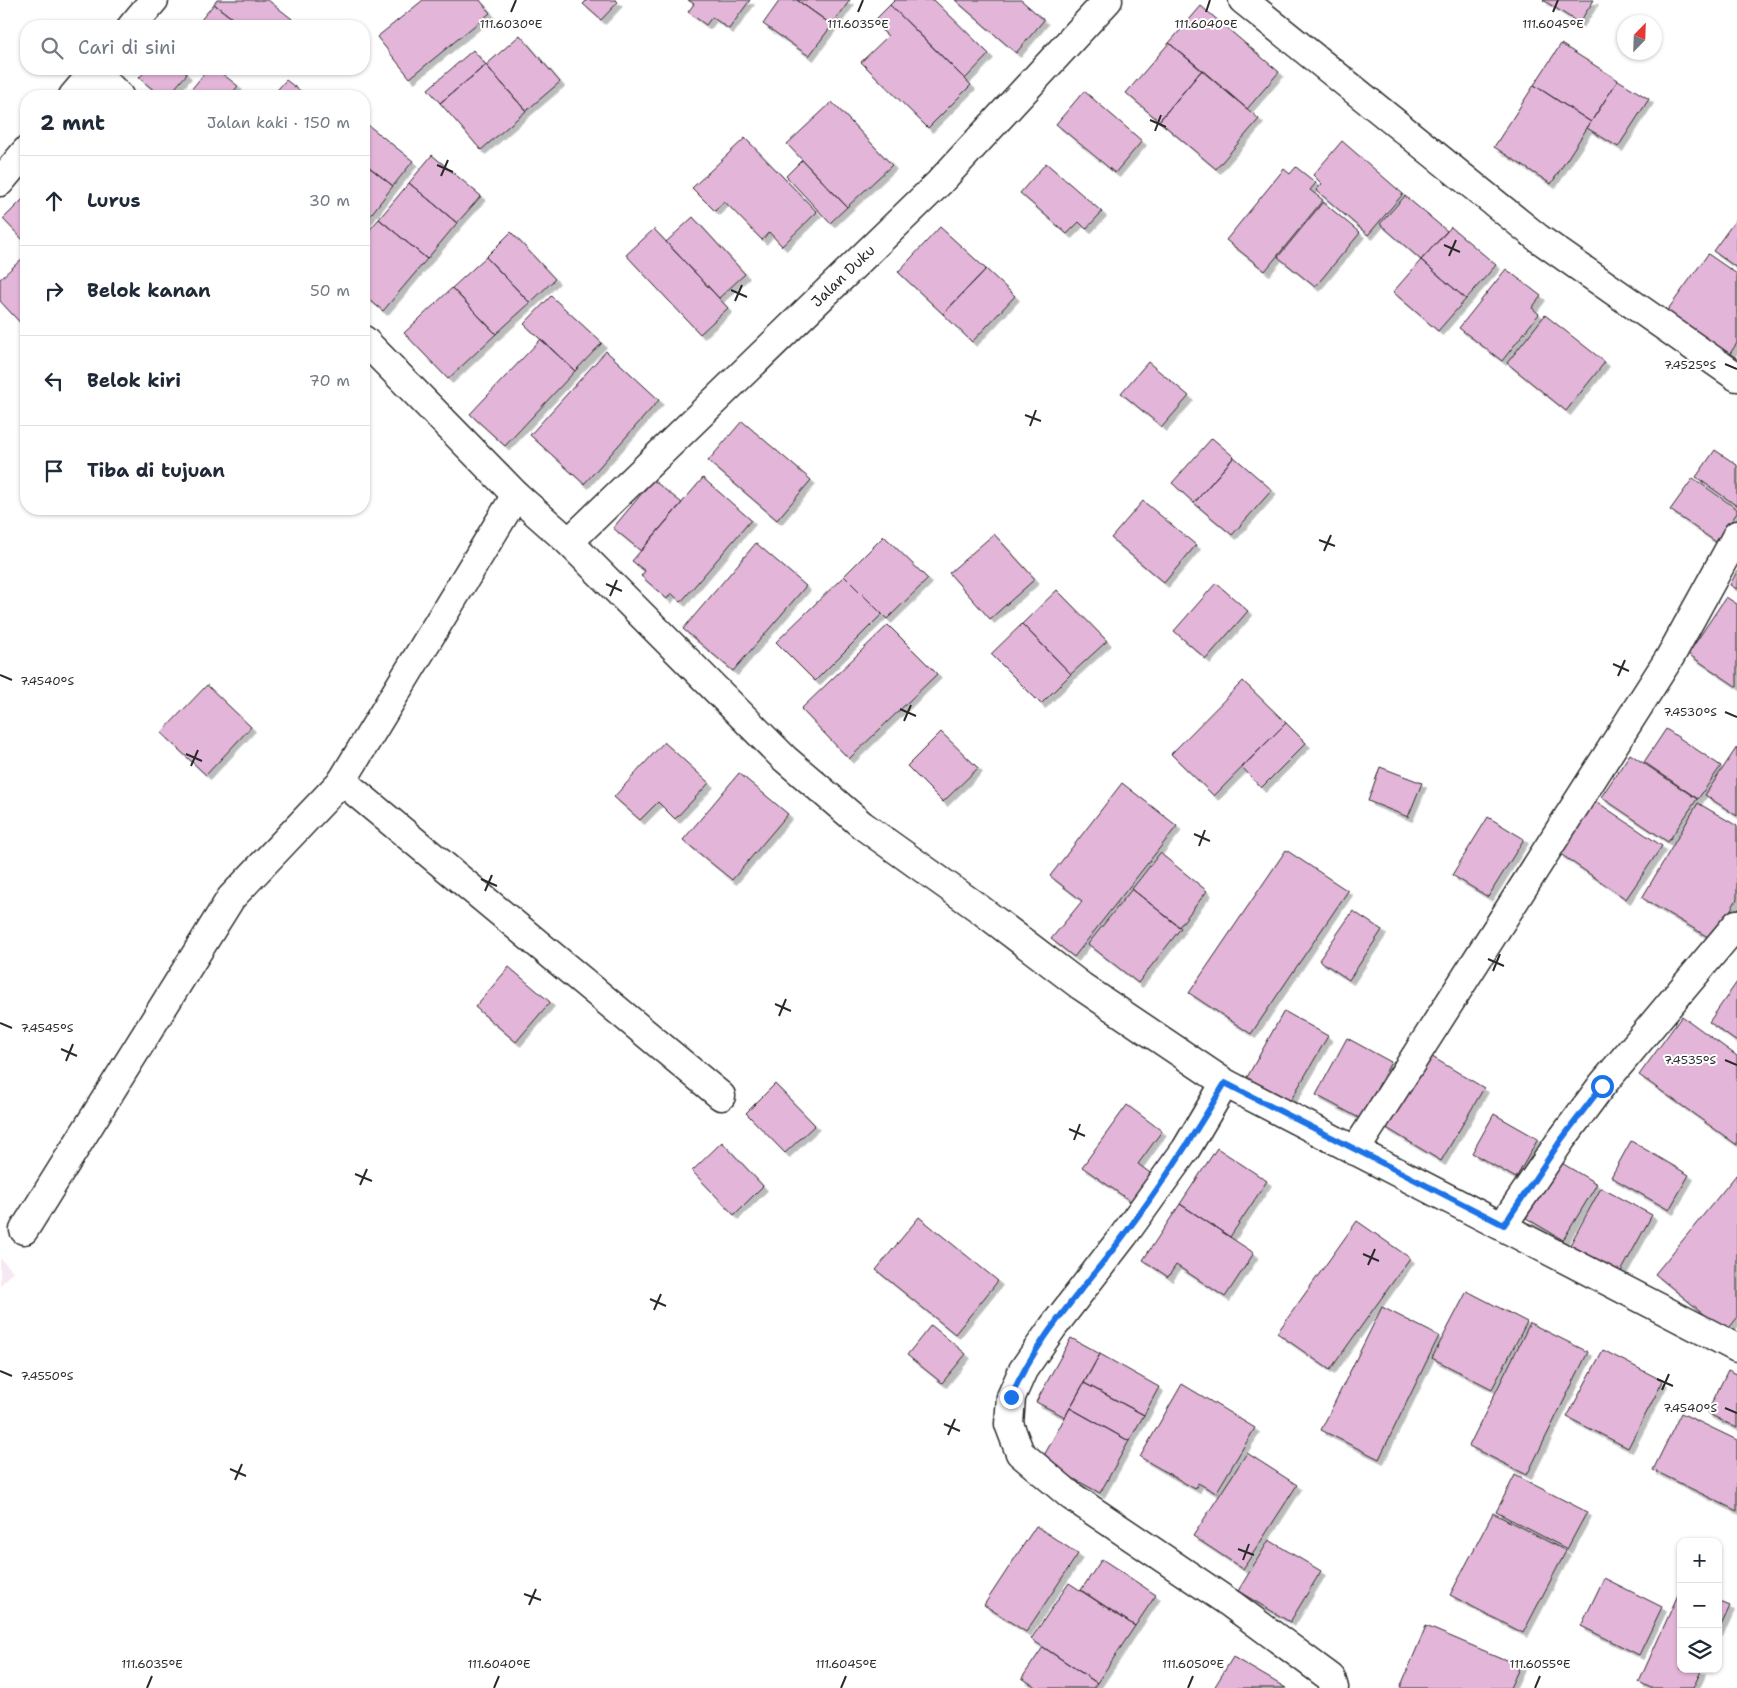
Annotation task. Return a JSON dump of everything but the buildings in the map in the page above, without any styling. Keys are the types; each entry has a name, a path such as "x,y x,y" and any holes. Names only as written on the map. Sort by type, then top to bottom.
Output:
{"street":[{"path":"137,20 154,0"},
{"name":"Jalan Duku","path":"569,542 939,183 1108,0"},
{"path":"1244,0 1538,238 1737,377"},
{"path":"78,90 91,75"},
{"path":"100,75 114,90"},
{"path":"0,182 20,158"},
{"path":"370,346 516,495 569,542 784,758 862,825 977,907 1080,986 1225,1083 1354,1151 1504,1225 1737,1348"},
{"path":"24,1230 231,898 342,782 516,495"},
{"path":"1354,1151 1670,657 1737,535"},
{"path":"342,782 721,1096"},
{"path":"1504,1225 1561,1140 1602,1086 1737,924"},
{"path":"1225,1083 1186,1149 1023,1370 1011,1397 1009,1424 1020,1453 1071,1496 1239,1610 1331,1678 1334,1688"}],"shaded area":[{"path":"0,1258 13,1271 0,1286"}],"route":[{"path":"1011,1397 1023,1370 1186,1149 1225,1083 1354,1151 1504,1225 1561,1140 1602,1086"}]}
